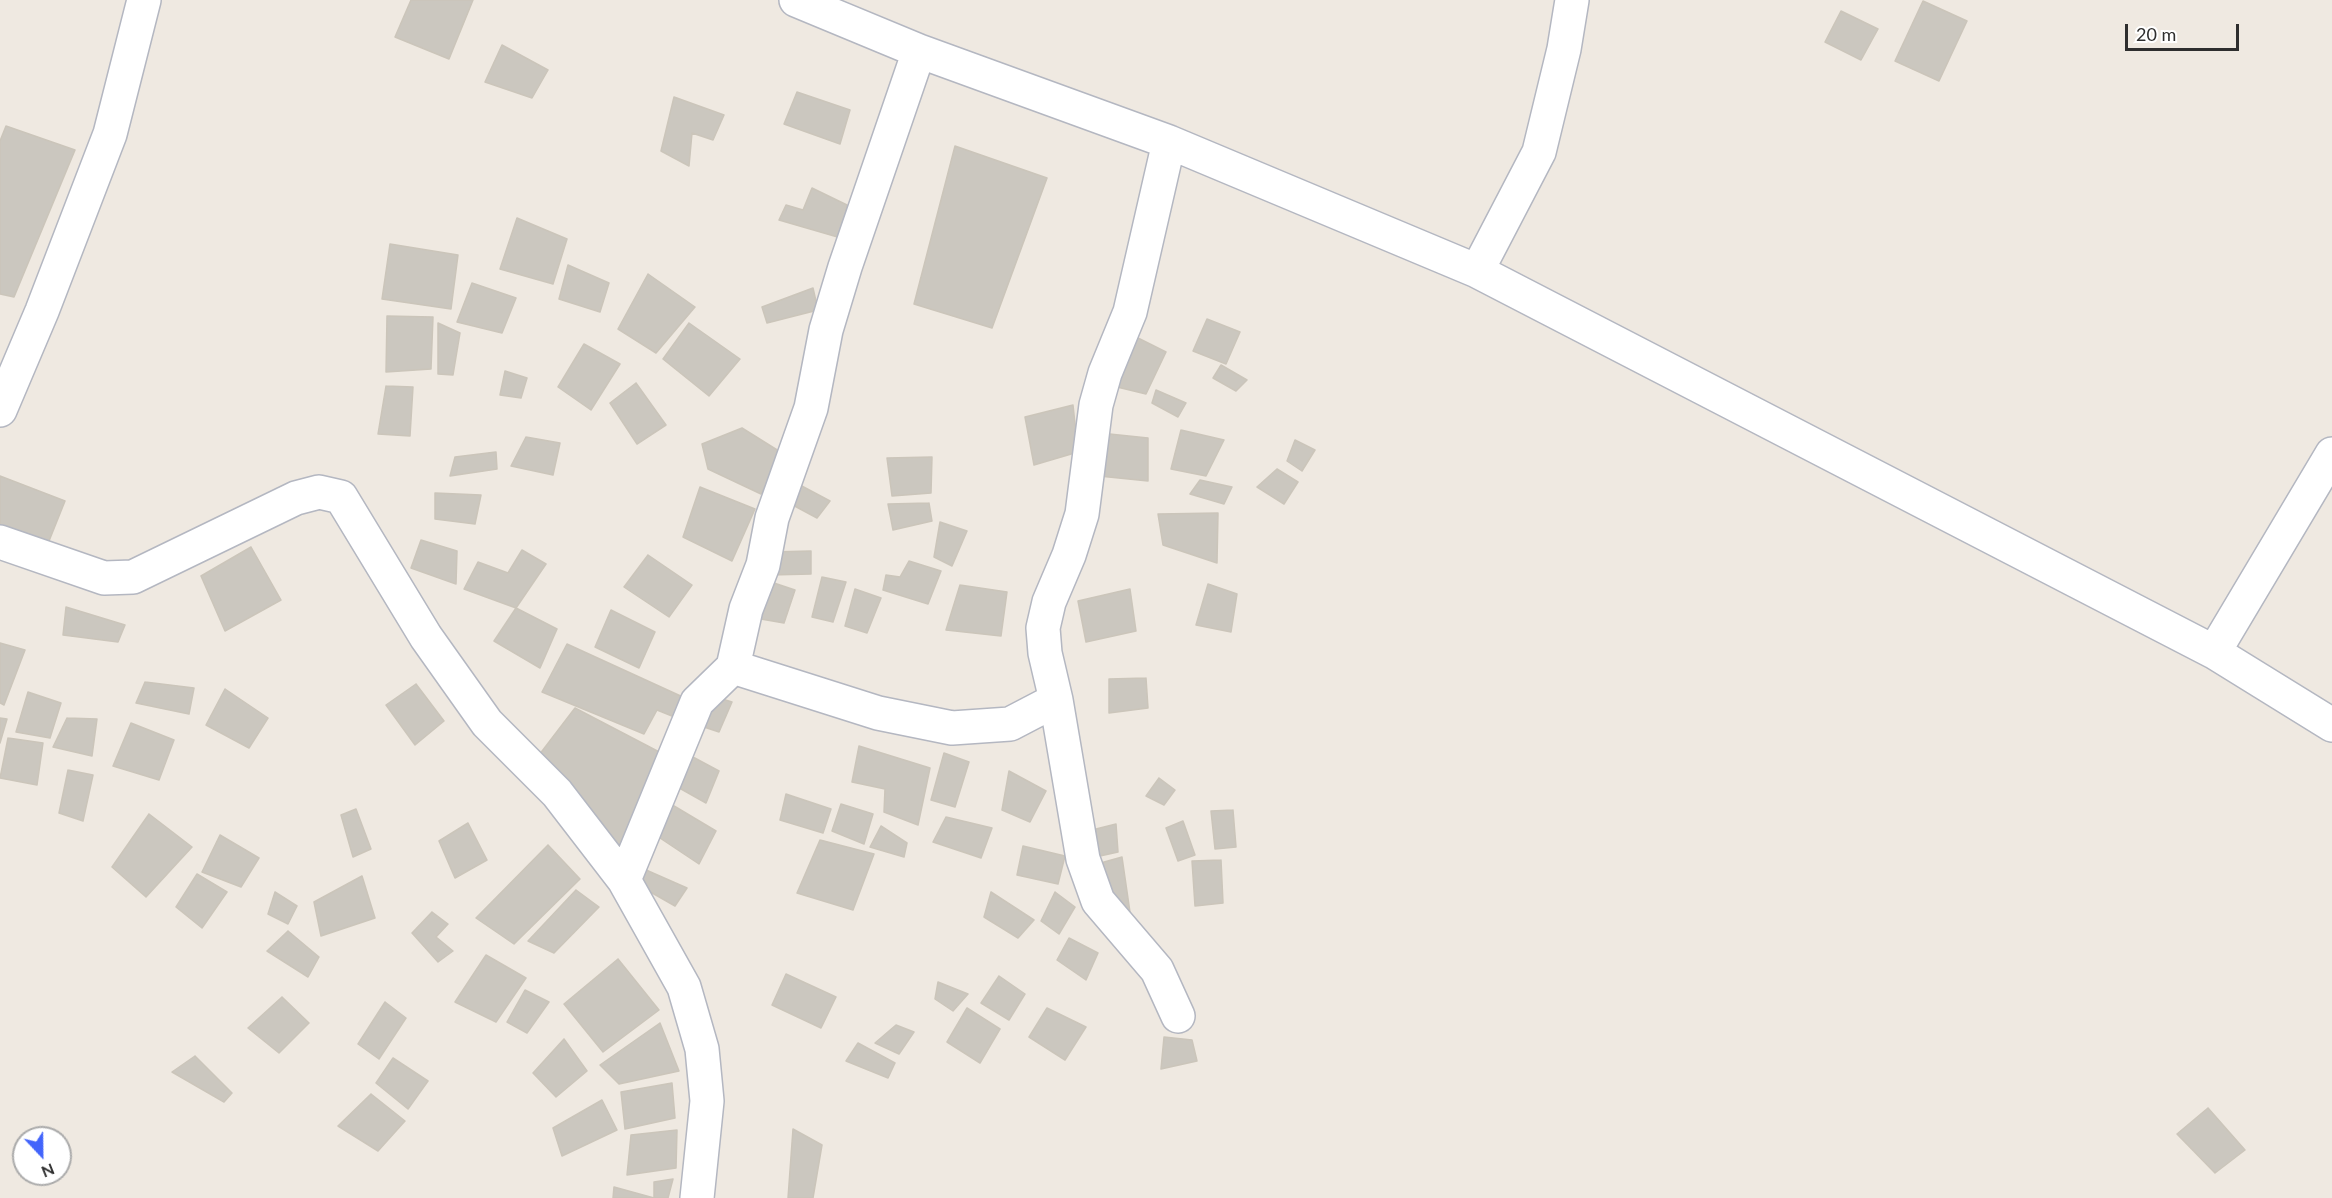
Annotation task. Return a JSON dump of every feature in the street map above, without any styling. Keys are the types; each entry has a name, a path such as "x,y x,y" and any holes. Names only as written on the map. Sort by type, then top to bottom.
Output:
{"street":[{"path":"0,410 42,311 110,134 144,0"},
{"path":"796,0 831,8 919,51 1169,142 1477,271 2214,652 2332,725"},
{"path":"1477,271 1539,152 1564,50 1572,0"},
{"path":"624,880 697,702 733,668 746,609 763,565 772,518 811,408 826,330 845,267 919,51"},
{"path":"1169,142 1130,312 1105,373 1096,405 1082,514 1069,555 1049,602 1043,628 1045,653 1056,700 1083,859 1098,901 1144,952 1157,970 1178,1016"},
{"path":"2214,652 2332,454"},
{"path":"0,543 104,578 133,577 296,498 319,492 341,497 426,637 487,723 557,793 624,880 684,987 702,1049 707,1101 697,1198"},
{"path":"733,668 878,713 952,728 1010,724 1056,700"}],"building":[{"path":"411,0 473,0 449,59 395,37"},
{"path":"1923,1 1967,21 1939,81 1895,61"},
{"path":"1841,11 1878,29 1861,60 1825,42"},
{"path":"502,45 548,70 532,98 485,82"},
{"path":"797,92 850,110 840,144 784,124"},
{"path":"674,97 724,115 713,140 692,133 689,166 661,151"},
{"path":"6,126 75,150 14,297 0,294 0,141"},
{"path":"955,146 1047,178 992,328 914,304"},
{"path":"812,188 847,205 841,238 779,220 786,205 803,210"},
{"path":"517,218 567,239 553,284 500,269"},
{"path":"390,244 458,255 451,309 382,299"},
{"path":"568,265 609,283 600,312 559,299"},
{"path":"648,274 695,307 656,353 618,329"},
{"path":"472,283 516,298 502,333 457,322"},
{"path":"813,288 818,310 767,323 762,307"},
{"path":"387,316 433,317 431,369 386,372"},
{"path":"1207,319 1240,332 1226,364 1193,351"},
{"path":"438,323 460,333 453,375 438,374"},
{"path":"689,323 740,359 709,396 663,359"},
{"path":"1132,335 1166,352 1146,394 1113,386"},
{"path":"584,344 620,364 591,410 558,387"},
{"path":"1221,365 1247,380 1236,391 1213,378"},
{"path":"505,371 527,378 521,398 500,395"},
{"path":"636,383 666,425 637,444 610,403"},
{"path":"386,386 413,387 410,436 378,434"},
{"path":"1156,390 1186,403 1178,417 1152,403"},
{"path":"1073,405 1078,452 1034,465 1025,417"},
{"path":"742,428 782,453 761,494 708,469 702,444"},
{"path":"1181,430 1224,440 1206,476 1171,469"},
{"path":"1100,433 1148,438 1148,481 1099,476"},
{"path":"526,437 560,443 553,475 511,466"},
{"path":"1295,440 1315,450 1302,471 1287,461"},
{"path":"496,452 497,469 450,476 455,457"},
{"path":"932,457 931,493 892,496 887,458"},
{"path":"1277,469 1298,482 1284,504 1257,487"},
{"path":"0,476 65,501 45,551 0,534"},
{"path":"1200,480 1232,487 1224,504 1190,494"},
{"path":"798,484 830,501 817,518 789,503"},
{"path":"700,487 755,509 732,561 683,537"},
{"path":"435,493 481,495 475,524 435,519"},
{"path":"929,503 932,521 893,530 888,504"},
{"path":"1218,513 1217,563 1163,545 1158,514"},
{"path":"940,522 967,531 952,566 934,557"},
{"path":"421,540 457,551 456,584 411,568"},
{"path":"251,547 281,600 225,631 201,576"},
{"path":"522,550 546,564 516,608 464,589 478,562 508,573"},
{"path":"811,551 811,574 770,575 770,552"},
{"path":"648,555 692,585 669,617 624,587"},
{"path":"909,561 941,571 928,604 883,590 886,575 900,577"},
{"path":"822,577 846,582 833,622 812,617"},
{"path":"765,580 795,590 784,623 755,618"},
{"path":"1208,584 1237,594 1231,632 1196,625"},
{"path":"960,585 1007,592 1001,636 946,630"},
{"path":"855,589 881,598 867,633 845,626"},
{"path":"1130,589 1136,631 1086,642 1078,601"},
{"path":"66,607 125,625 118,642 63,635"},
{"path":"516,608 557,629 540,668 494,641"},
{"path":"611,610 655,632 639,668 595,647"},
{"path":"0,643 25,650 4,705 0,703"},
{"path":"567,644 685,698 677,718 657,710 644,734 542,692"},
{"path":"1146,678 1148,708 1109,713 1109,679"},
{"path":"145,682 194,688 189,714 136,703"},
{"path":"416,684 444,721 415,745 386,705"},
{"path":"225,689 268,718 249,748 206,725"},
{"path":"28,692 61,703 50,738 16,732"},
{"path":"709,695 732,702 719,732 689,722"},
{"path":"575,708 665,755 624,857 536,759"},
{"path":"0,718 7,719 0,743"},
{"path":"67,718 97,719 92,756 53,747"},
{"path":"131,723 174,740 159,780 113,766"},
{"path":"8,738 43,743 37,785 0,778"},
{"path":"859,746 930,768 918,825 884,812 885,789 852,782"},
{"path":"944,753 969,762 955,807 931,800"},
{"path":"691,756 719,771 706,803 674,785"},
{"path":"68,770 93,775 83,821 59,813"},
{"path":"1009,771 1046,791 1030,822 1002,810"},
{"path":"1159,778 1175,790 1164,805 1146,796"},
{"path":"786,794 831,809 823,833 780,820"},
{"path":"664,800 716,831 699,864 651,832"},
{"path":"841,804 873,814 864,844 832,831"},
{"path":"356,809 371,849 353,857 341,815"},
{"path":"1233,810 1236,847 1215,849 1211,811"},
{"path":"149,814 192,847 146,897 112,867"},
{"path":"946,817 992,828 981,858 933,842"},
{"path":"1183,821 1195,855 1178,861 1166,828"},
{"path":"468,823 487,860 455,878 439,841"},
{"path":"1116,824 1118,852 1091,858 1088,831"},
{"path":"881,826 907,843 904,857 870,847"},
{"path":"220,835 259,858 241,887 202,872"},
{"path":"820,840 874,854 853,910 797,893"},
{"path":"548,845 580,879 514,944 476,918"},
{"path":"1023,846 1065,856 1058,884 1017,875"},
{"path":"1122,857 1131,919 1090,866"},
{"path":"1221,860 1223,903 1195,906 1192,861"},
{"path":"637,866 687,888 675,906 633,882"},
{"path":"197,874 227,892 202,928 176,907"},
{"path":"362,876 375,918 321,936 314,902"},
{"path":"576,890 599,907 554,953 528,941"},
{"path":"275,892 297,906 288,924 268,914"},
{"path":"991,892 1034,920 1018,938 984,917"},
{"path":"1055,892 1075,907 1059,934 1041,921"},
{"path":"432,912 448,924 436,937 453,951 438,962 412,933"},
{"path":"288,931 319,957 308,977 267,951"},
{"path":"1069,938 1098,953 1086,980 1057,960"},
{"path":"486,955 526,978 496,1022 455,1002"},
{"path":"618,959 659,1010 603,1052 564,1004"},
{"path":"786,974 836,997 821,1028 772,1005"},
{"path":"999,976 1025,994 1009,1020 981,1003"},
{"path":"938,982 968,994 953,1011 935,999"},
{"path":"525,990 549,1002 527,1033 507,1022"},
{"path":"282,997 309,1023 279,1053 248,1028"},
{"path":"385,1002 406,1018 379,1059 358,1044"},
{"path":"967,1008 1000,1029 980,1063 947,1042"},
{"path":"1047,1008 1086,1027 1065,1060 1029,1037"},
{"path":"660,1023 679,1071 619,1084 600,1065"},
{"path":"896,1025 914,1032 899,1054 875,1043"},
{"path":"1164,1037 1192,1040 1197,1061 1161,1069"},
{"path":"564,1039 587,1071 556,1097 533,1073"},
{"path":"858,1043 895,1063 888,1078 846,1061"},
{"path":"195,1056 232,1093 224,1102 172,1072"},
{"path":"393,1058 428,1081 408,1109 376,1083"},
{"path":"672,1083 675,1118 625,1129 621,1092"},
{"path":"371,1094 405,1121 378,1151 338,1126"},
{"path":"602,1100 617,1130 562,1156 553,1128"},
{"path":"2208,1108 2245,1150 2215,1173 2177,1134"},
{"path":"793,1129 822,1145 813,1198 788,1198"},
{"path":"677,1130 676,1168 627,1175 631,1135"},
{"path":"673,1179 668,1198 654,1198 654,1182"},
{"path":"614,1187 654,1198 613,1198"}]}
